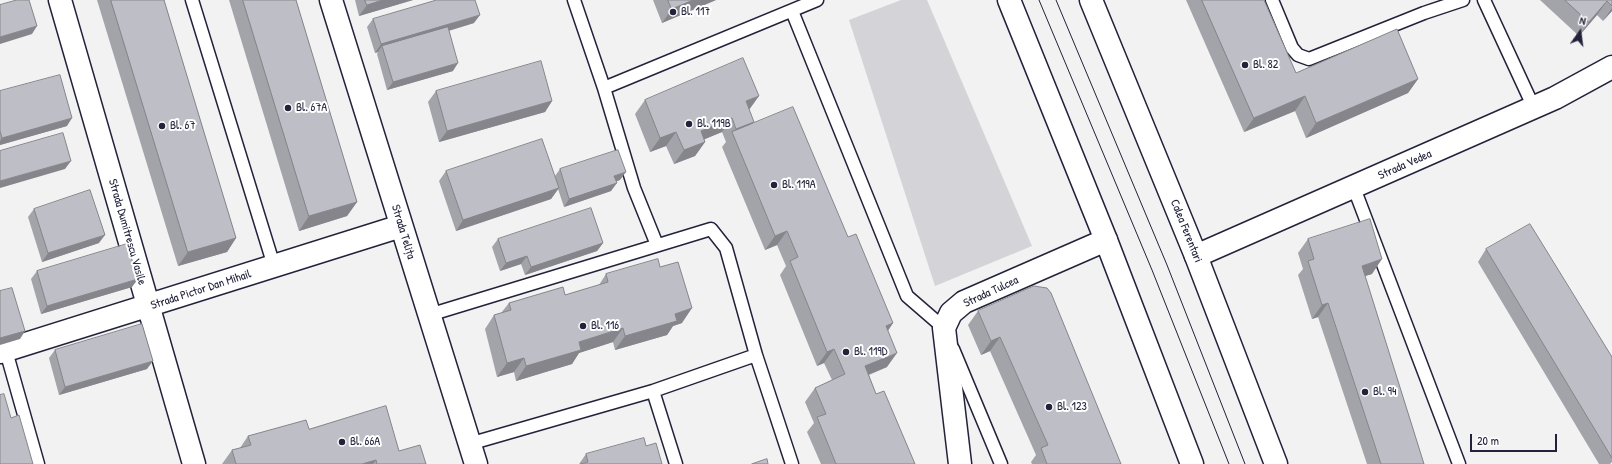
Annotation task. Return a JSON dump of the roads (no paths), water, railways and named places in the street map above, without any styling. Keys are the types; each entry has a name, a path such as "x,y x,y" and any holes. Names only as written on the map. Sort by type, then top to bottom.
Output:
{"street":[{"name":"Strada Dumitrescu Vasile","path":"60,0 194,464"},
{"name":"Strada Telița","path":"331,0 472,454"},
{"path":"1009,0 1106,240 1192,464"},
{"name":"Calea Ferentari","path":"1091,0 1196,256 1276,464"},
{"name":"Strada Vedea","path":"1196,256 1534,108 1612,67"},
{"name":"Strada Pictor Dan Mihail","path":"3,352 401,226"},
{"name":"Strada Tulcea","path":"944,328 951,313 964,302 1106,240"},
{"path":"944,328 960,464"}],"lane":[{"path":"192,0 274,266"},
{"path":"574,0 604,88 634,188 657,245"},
{"path":"604,88 817,0"},
{"path":"1272,0 1292,48 1298,55 1309,59 1424,13 1463,0"},
{"path":"1484,0 1534,108"},
{"path":"792,11 907,296 944,328 1002,464"},
{"path":"1354,188 1459,464"},
{"path":"429,315 711,229 726,248 756,356 792,464"},
{"path":"3,352 38,464"},
{"path":"472,454 756,356"},
{"path":"653,391 676,464"}],"tram line":[{"path":"1039,0 1152,270 1229,464"},
{"path":"1056,0 1167,265 1245,464"}],"place":[{"name":"Bl. 117","path":"673,12"},
{"name":"Bl. 82","path":"1245,65"},
{"name":"Bl. 67A","path":"288,108"},
{"name":"Bl. 119B","path":"689,124"},
{"name":"Bl. 67","path":"162,126"},
{"name":"Bl. 119A","path":"774,185"},
{"name":"Bl. 116","path":"583,326"},
{"name":"Bl. 119D","path":"846,352"},
{"name":"Bl. 94","path":"1365,392"},
{"name":"Bl. 123","path":"1049,407"},
{"name":"Bl. 66A","path":"342,442"}]}
